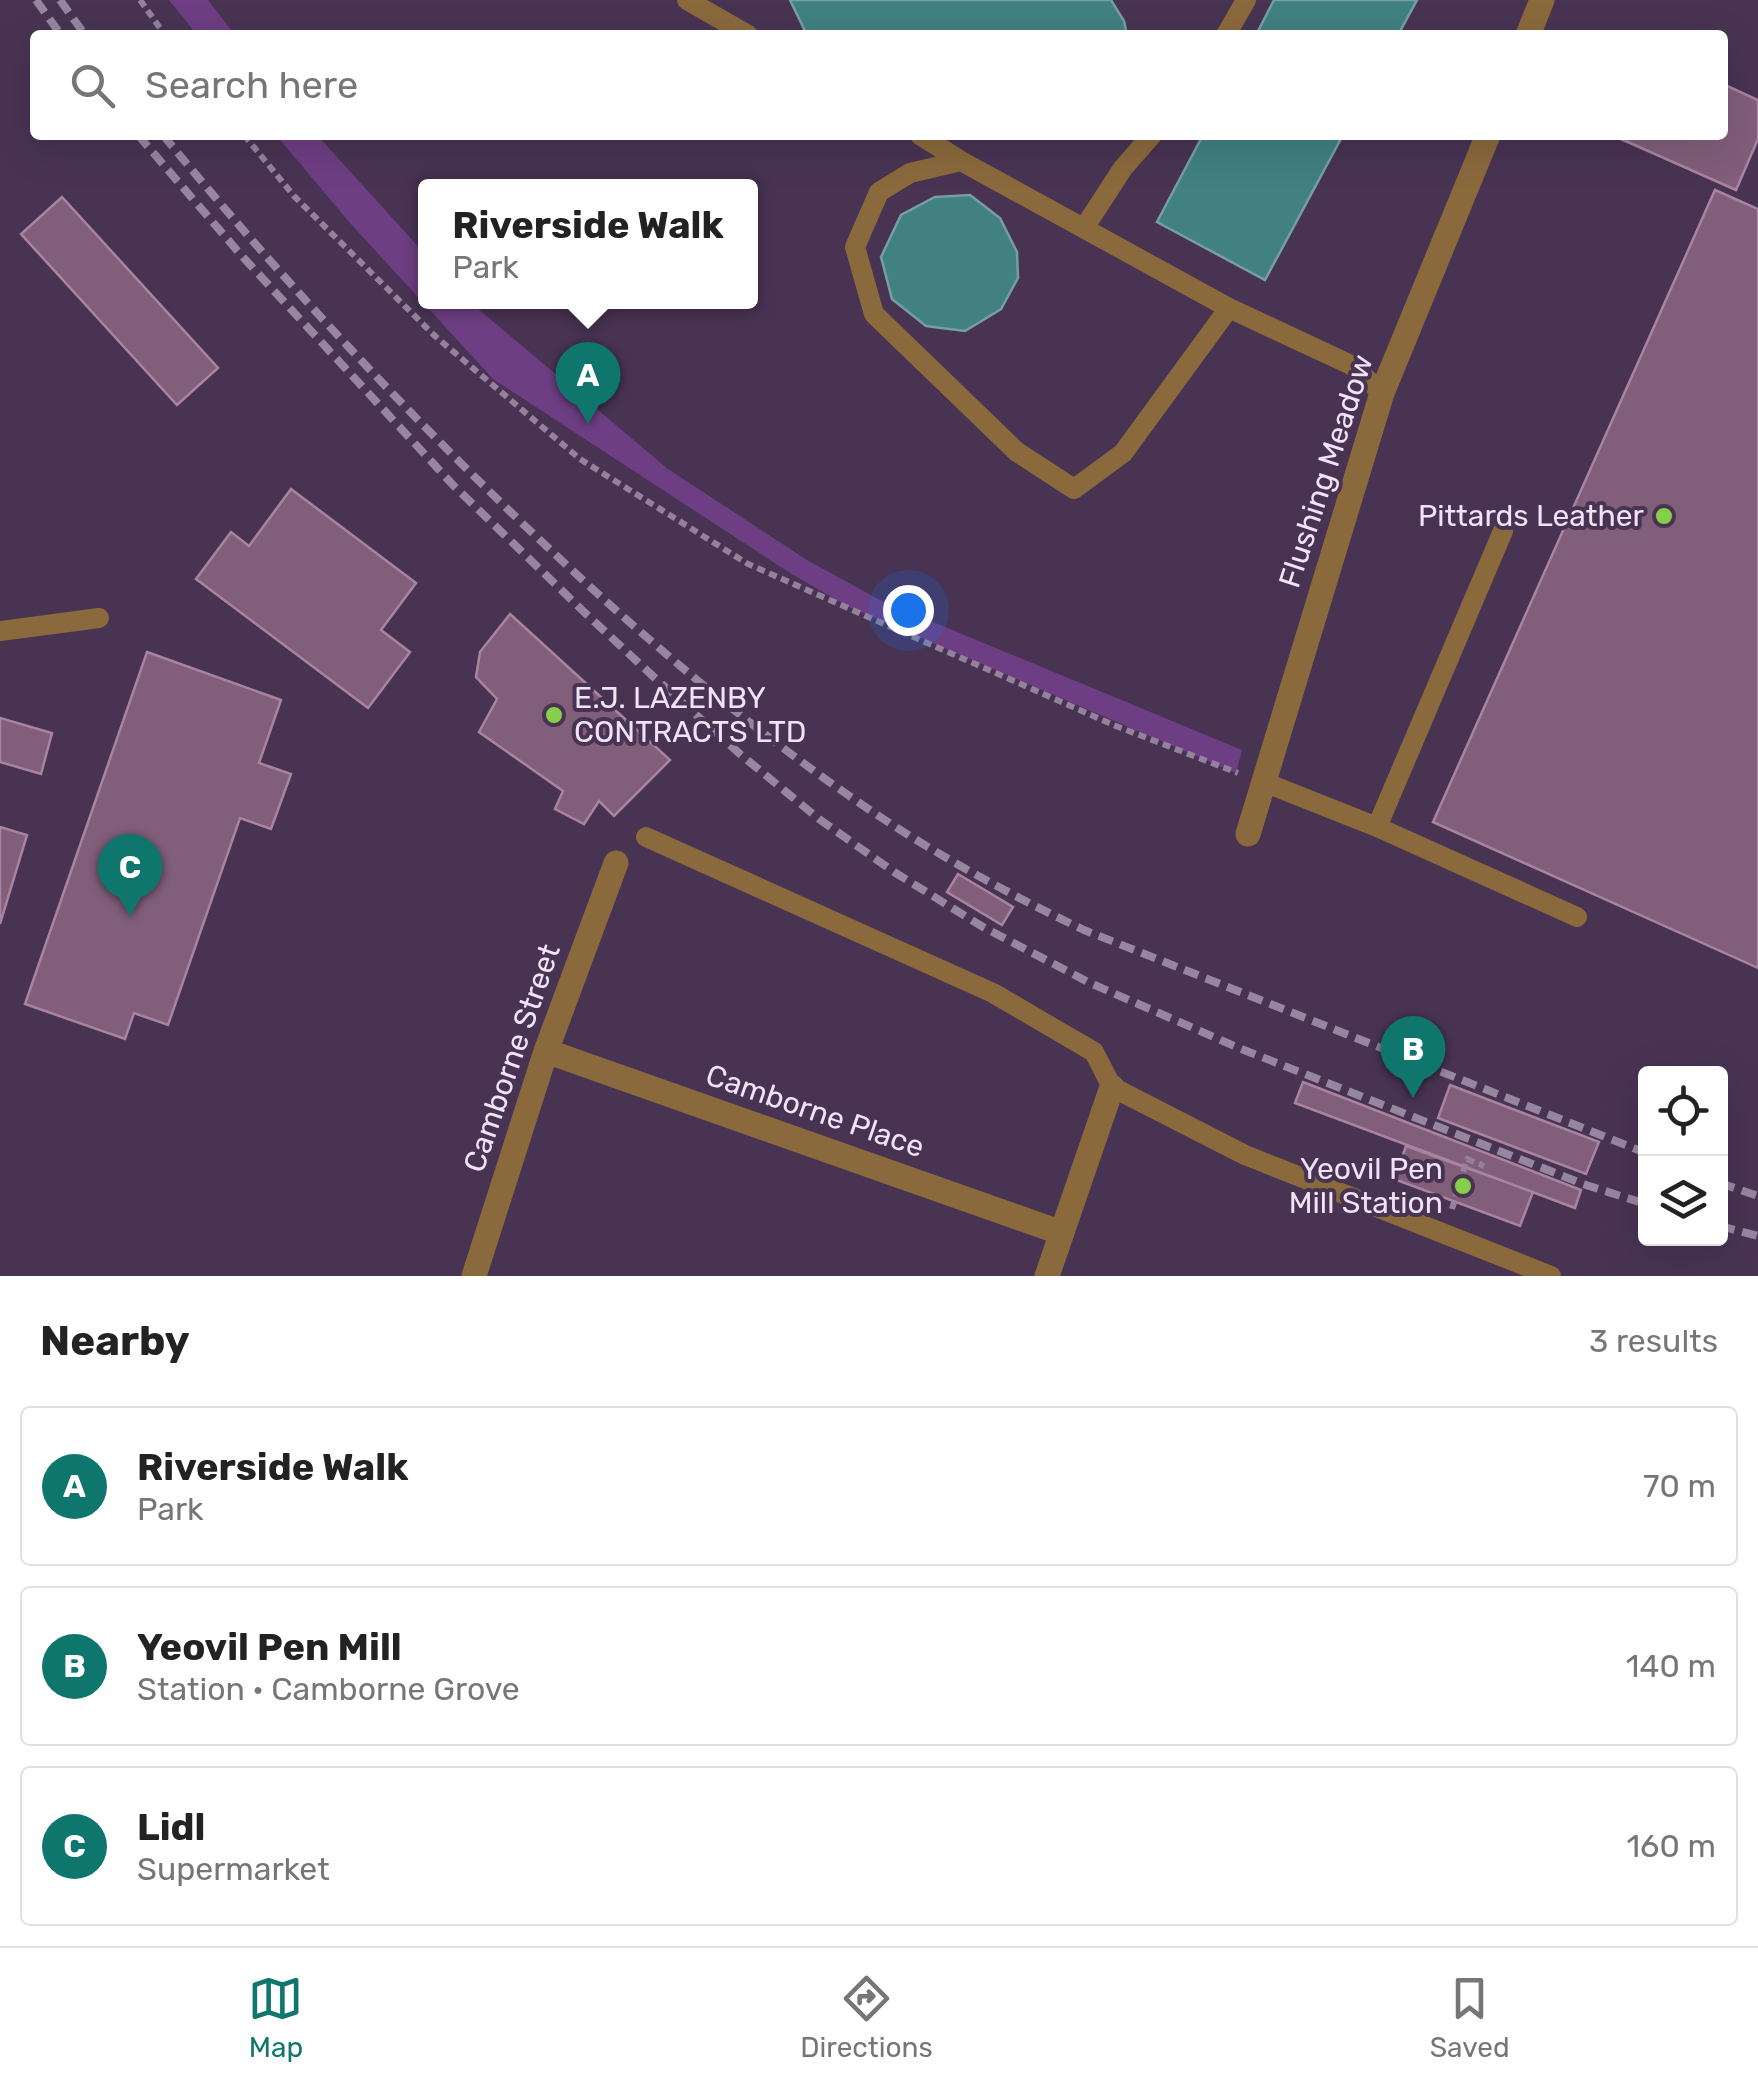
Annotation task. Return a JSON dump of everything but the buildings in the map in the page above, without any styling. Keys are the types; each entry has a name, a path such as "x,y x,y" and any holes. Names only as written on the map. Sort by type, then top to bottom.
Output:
{"street":[{"path":"1530,30 1542,0"},
{"name":"Flushing Meadow","path":"1248,834 1382,392 1486,140"},
{"name":"Camborne Street","path":"474,1276 546,1050 616,863"},
{"name":"Camborne Place","path":"546,1050 1062,1234"},
{"path":"1048,1276 1112,1086"}],"lane":[{"path":"687,0 739,30"},
{"path":"1229,30 1246,0"},
{"path":"928,140 1229,308 1351,365 1382,392"},
{"path":"1084,228 1123,168 1148,140"},
{"path":"961,161 910,174 879,192 855,247 874,314 1017,452 1074,489 1123,452 1229,308"},
{"path":"1377,827 1503,531"},
{"path":"0,631 98,618"},
{"path":"1264,782 1377,827 1577,918"},
{"path":"646,837 994,993 1094,1052 1112,1086 1245,1155 1550,1276"}],"path":[{"path":"140,0 161,30"},
{"path":"248,140 294,196 434,336 580,459 748,564 1116,726 1264,782"},
{"path":"1443,1233 1468,1160 1484,1166"}],"shaded area":[{"path":"169,0 208,0 231,30 193,30"},
{"path":"790,0 1111,0 1126,30 805,30"},
{"path":"1274,0 1417,0 1401,30 1259,30"},
{"path":"280,140 322,140 418,246 418,297"},
{"path":"1200,140 1340,140 1265,280 1157,222"},
{"path":"970,195 1000,218 1017,252 1018,278 1001,309 965,331 926,326 892,299 881,257 901,215 935,197"},
{"path":"429,309 478,309 668,469 807,560 880,600 1242,750 1236,773 849,607 790,573 493,379"}],"railway":[{"path":"36,0 57,30"},
{"path":"60,0 81,30"},
{"path":"142,140 241,255 453,485 656,679 819,819 894,872 983,927 1090,983 1239,1048 1583,1184 1638,1201"},
{"path":"167,140 319,315 528,528 705,687 848,795 963,867 1084,930 1638,1150"},
{"path":"1728,1186 1758,1196"},
{"path":"1728,1228 1758,1236"}],"place":[{"name":"Riverside Walk","path":"588,424"},
{"name":"Pittards Leather","path":"1664,516"},
{"name":"E.J. LAZENBY CONTRACTS LTD","path":"554,715"},
{"name":"Lidl","path":"130,916"},
{"name":"Yeovil Pen Mill","path":"1413,1098"},
{"name":"Yeovil Pen Mill Station","path":"1463,1186"}]}
